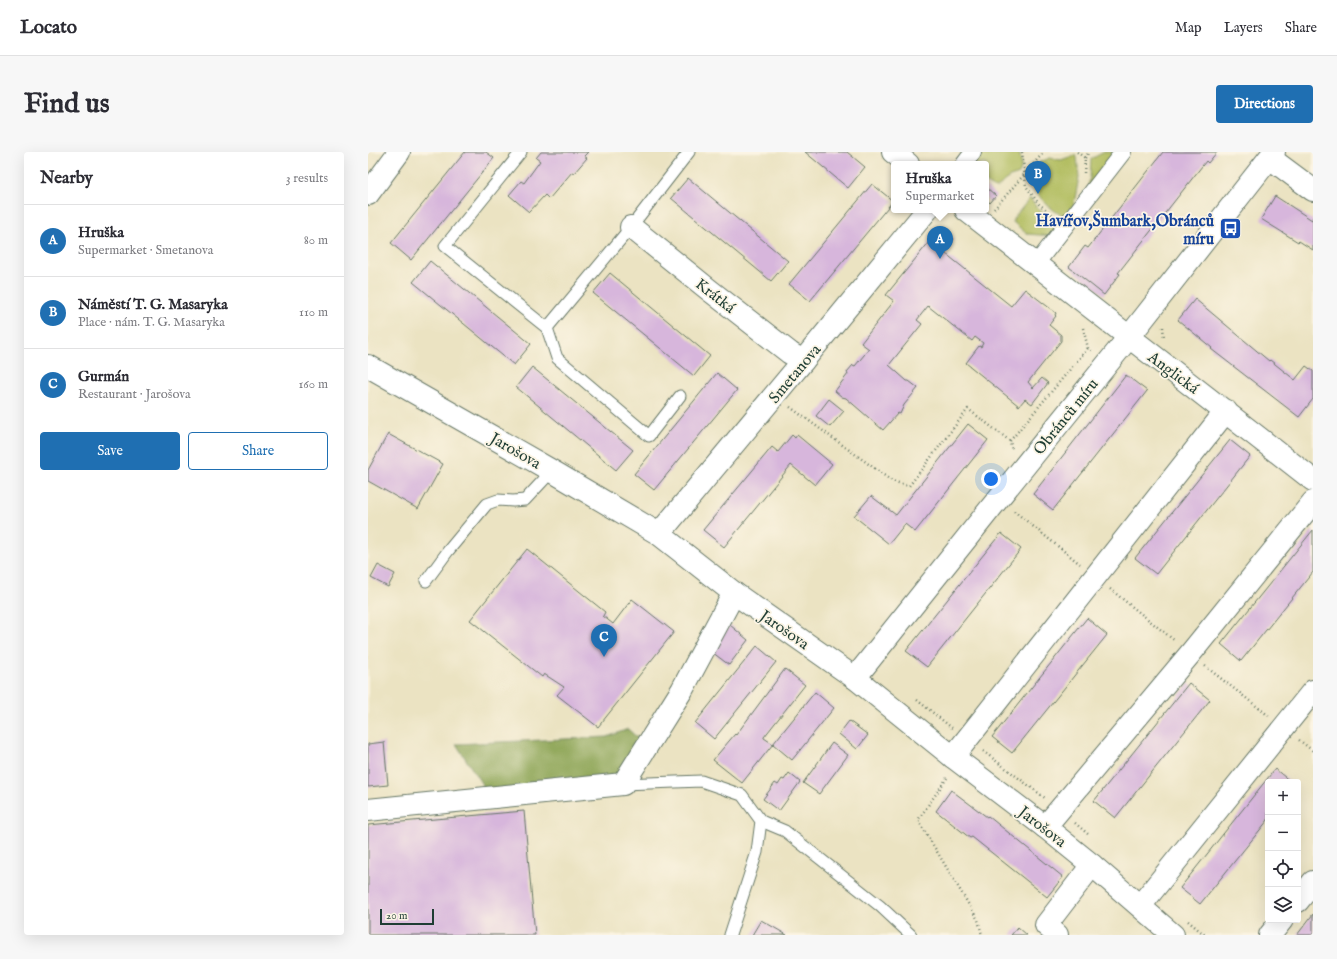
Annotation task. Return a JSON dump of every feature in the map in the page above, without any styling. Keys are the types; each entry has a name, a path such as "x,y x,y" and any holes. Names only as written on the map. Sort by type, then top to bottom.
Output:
{"street":[{"path":"368,194 399,152"},
{"path":"893,152 904,161"},
{"path":"966,161 973,152"},
{"path":"1036,264 1123,152"},
{"path":"1272,155 1313,190"},
{"name":"Obránců míru","path":"854,678 1129,337 1272,155"},
{"name":"Smetanova","path":"659,534 925,213"},
{"name":"Anglická","path":"970,213 1313,480"},
{"name":"Krátká","path":"631,227 708,290 790,353 803,361"},
{"name":"Jarošova","path":"368,366 659,534 734,593 854,678 1045,827 1092,865 1173,935"},
{"path":"956,759 1226,411"},
{"path":"1045,827 1190,654 1313,502"},
{"path":"368,810 623,784 682,690 734,593"},
{"path":"1140,906 1313,691"},
{"path":"1057,935 1046,925 1092,865"},
{"path":"1301,897 1313,882"},
{"path":"1270,935 1280,923"}],"lane":[{"path":"521,152 445,246 547,328 557,358 649,436 680,396"},
{"path":"547,328 631,227 689,152"},
{"path":"426,581 448,551 487,504 498,500 525,500 552,471"},
{"path":"623,784 702,781 742,795 761,822 784,832 880,906 911,935"},
{"path":"730,935 758,852 761,822"}],"path":[{"path":"1022,152 1026,186 1039,204 1056,218 1068,223"},
{"path":"994,210 1044,152"},
{"path":"1084,158 1089,152"},
{"path":"1083,326 1088,348 1107,364"},
{"path":"1010,441 1088,348"},
{"path":"784,403 892,481 909,486 968,409 1010,441 1014,454"},
{"path":"998,498 1190,654 1313,751"},
{"path":"956,759 918,820 978,920 982,935"}],"green space":[{"path":"981,152 1019,152 1021,166 1019,174 1008,178 996,188 989,184 989,161 974,161"},
{"path":"1104,152 1118,152 1087,191 1090,178 1091,159"},
{"path":"1075,155 1077,157 1079,177 1073,209 1066,218 1053,210 1038,195 1028,176 1042,161 1050,158 1061,160"},
{"path":"1030,198 1037,208 1060,225 1051,236 1027,234 1013,222 1013,219"},
{"path":"628,729 646,746 623,784 490,797 456,744 607,737"}],"building":[{"path":"465,152 486,152 494,158 411,260 391,243"},
{"path":"541,152 588,152 584,156 587,158 574,173 572,172 549,199 545,195 529,212 509,195 521,181 524,183 540,161 536,158"},
{"path":"805,152 847,152 865,167 848,188"},
{"path":"1163,152 1217,152 1208,163 1206,161 1118,273 1120,274 1104,295 1069,267 1085,246 1088,248"},
{"path":"688,178 788,261 771,281 671,198"},
{"path":"872,184 891,199 891,203 810,301 789,284"},
{"path":"989,190 996,196 990,203 989,202"},
{"path":"1275,196 1312,220 1313,217 1313,250 1261,219"},
{"path":"944,232 954,239 949,245 940,237"},
{"path":"930,241 1011,306 1025,289 1056,313 1056,316 1049,325 1061,335 1061,341 1028,382 1033,388 1042,378 1048,383 1032,404 1025,399 1019,406 966,363 983,343 975,337 972,341 928,306 917,320 922,324 889,365 907,381 918,388 904,405 900,414 898,413 883,430 846,398 842,397 835,391 848,374 847,372 853,365 855,366 869,349 861,343 894,301 886,295"},
{"path":"430,261 531,344 514,365 413,282"},
{"path":"610,273 710,356 694,376 593,293"},
{"path":"1195,299 1269,361 1270,360 1295,380 1306,366 1313,371 1313,399 1299,417 1211,349 1212,348 1178,320"},
{"path":"532,367 633,450 616,470 516,387"},
{"path":"717,373 737,390 654,490 634,474"},
{"path":"1126,375 1147,391 1053,510 1033,494"},
{"path":"829,399 844,411 830,427 816,416"},
{"path":"968,424 988,440 915,532 905,524 889,544 854,516 871,496 896,515"},
{"path":"388,434 443,464 418,509 368,481 368,470"},
{"path":"792,435 795,438 797,435 832,464 815,485 791,465 724,547 703,530 772,447 778,452"},
{"path":"1230,440 1250,456 1156,574 1135,558"},
{"path":"1313,530 1313,572 1241,661 1221,644"},
{"path":"1001,533 1021,549 927,667 906,651"},
{"path":"527,549 605,612 603,616 613,624 632,599 674,632 598,727 557,695 564,687 544,674 542,677 470,620"},
{"path":"378,565 395,574 388,587 371,578"},
{"path":"1087,618 1107,635 1012,753 992,737"},
{"path":"730,625 748,640 729,665 712,652"},
{"path":"757,646 776,662 714,739 695,723"},
{"path":"785,669 805,685 764,737 773,744 742,783 713,760 735,734 736,735"},
{"path":"1189,683 1210,700 1115,818 1094,801"},
{"path":"815,692 834,708 792,760 773,744"},
{"path":"849,721 868,735 857,749 839,734"},
{"path":"384,742 388,785 368,787 368,744"},
{"path":"832,743 848,755 819,794 803,783"},
{"path":"1275,769 1287,779 1267,779"},
{"path":"789,773 800,782 779,811 763,799 775,783 778,785"},
{"path":"1265,782 1265,824 1200,904 1180,888"},
{"path":"951,790 987,817 988,816 1063,877 1047,897 972,837 970,838 936,811"},
{"path":"524,811 535,935 368,935 368,825"},
{"path":"1313,914 1313,935 1297,935 1307,922"},
{"path":"761,920 787,935 752,935"},
{"path":"1018,927 1027,935 1011,935"}],"place":[{"name":"Náměstí T. G. Masaryka","path":"1038,194"},
{"name":"Havířov,Šumbark,Obránců míru","path":"1230,229"},
{"name":"Hruška","path":"940,259"},
{"name":"Gurmán","path":"604,657"}]}
